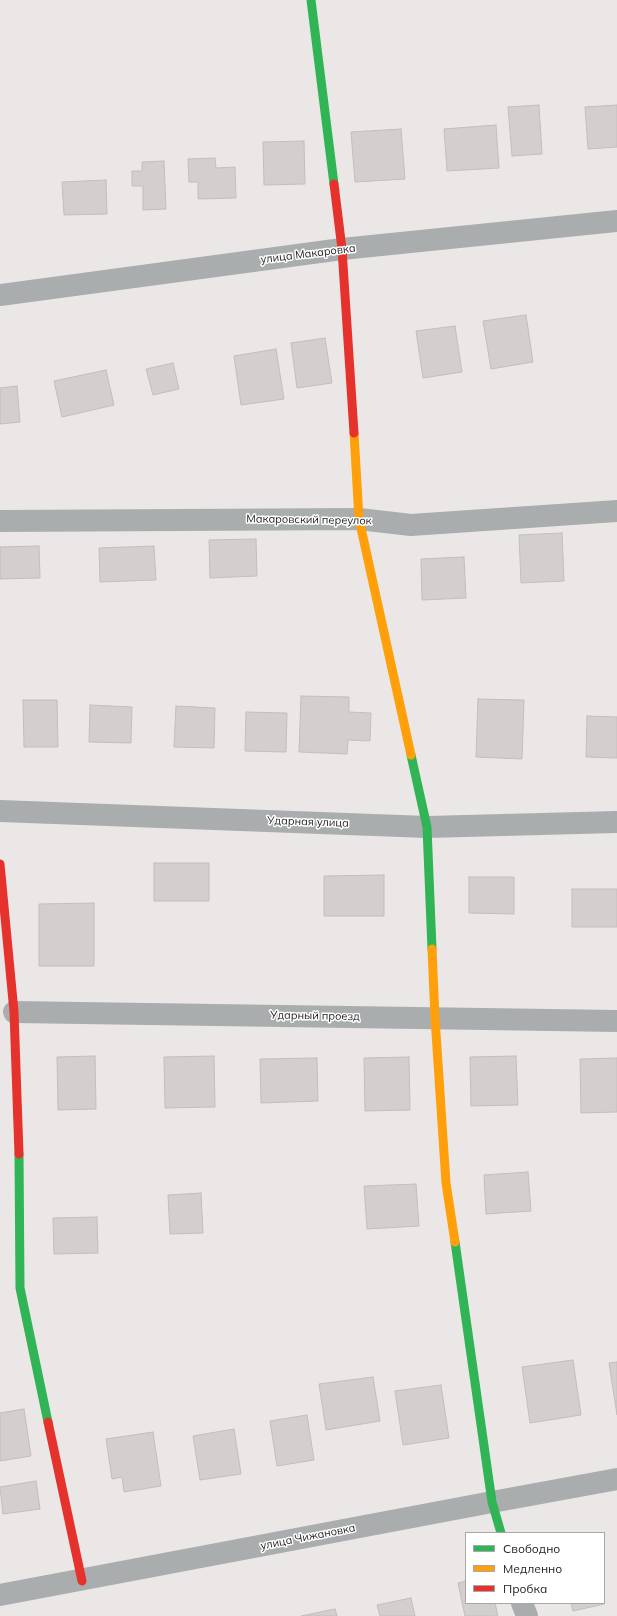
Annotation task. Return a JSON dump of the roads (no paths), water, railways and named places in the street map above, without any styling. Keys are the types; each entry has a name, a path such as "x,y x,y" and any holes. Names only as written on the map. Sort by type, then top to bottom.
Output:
{"street":[{"path":"311,0 342,249 360,519 427,827 435,1018 446,1183 492,1502 501,1532"},
{"name":"улица Макаровка","path":"0,295 342,249 617,220"},
{"name":"Макаровский переулок","path":"0,521 360,519 411,525 617,511"},
{"name":"Ударная улица","path":"0,811 427,827 617,822"},
{"path":"0,864 14,1012 19,1166 20,1288 82,1581"},
{"name":"Ударный проезд","path":"14,1012 617,1021"},
{"name":"улица Чижановка","path":"0,1596 492,1502 617,1480"},
{"path":"522,1604 527,1616"}]}
